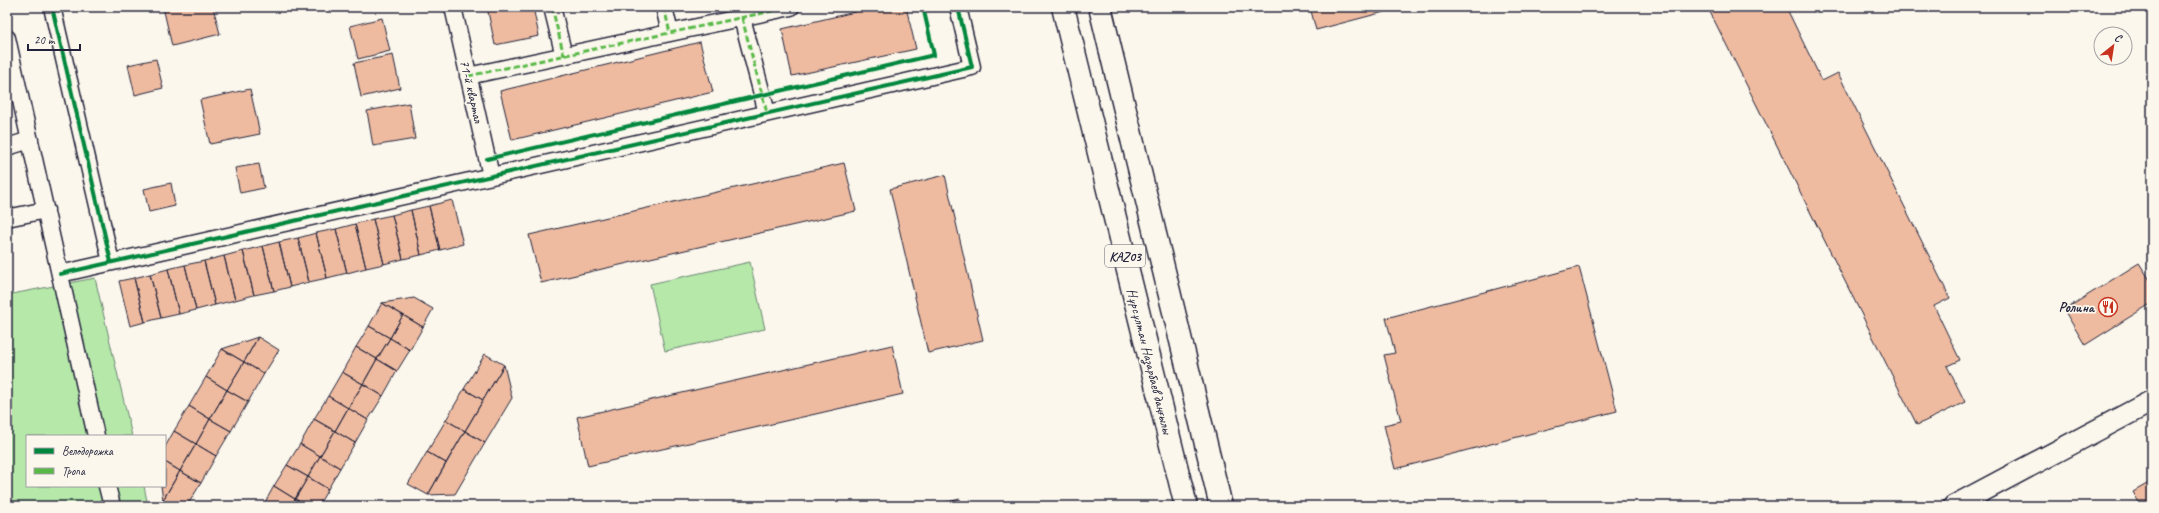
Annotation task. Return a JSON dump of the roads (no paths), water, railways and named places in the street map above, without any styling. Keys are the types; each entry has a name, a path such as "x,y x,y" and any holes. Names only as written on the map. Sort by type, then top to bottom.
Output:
{"main road":[{"name":"Нұрсұлтан Назарбаев даңғылы","path":"1063,7 1186,506"},
{"name":"KАZ03","path":"1100,7 1221,506"}],"street":[{"path":"52,7 111,262"},
{"name":"71-й квартал","path":"453,7 491,176"},
{"path":"552,7 564,56"},
{"path":"664,7 670,33"},
{"path":"468,76 791,7"},
{"path":"60,274 972,66 958,7"},
{"path":"742,18 767,113"},
{"path":"7,38 96,435"},
{"path":"7,147 30,140"},
{"path":"7,218 46,210"},
{"path":"1954,506 2152,401"},
{"path":"108,487 112,506"}],"place":[{"name":"Ролина","path":"2108,307"}]}
